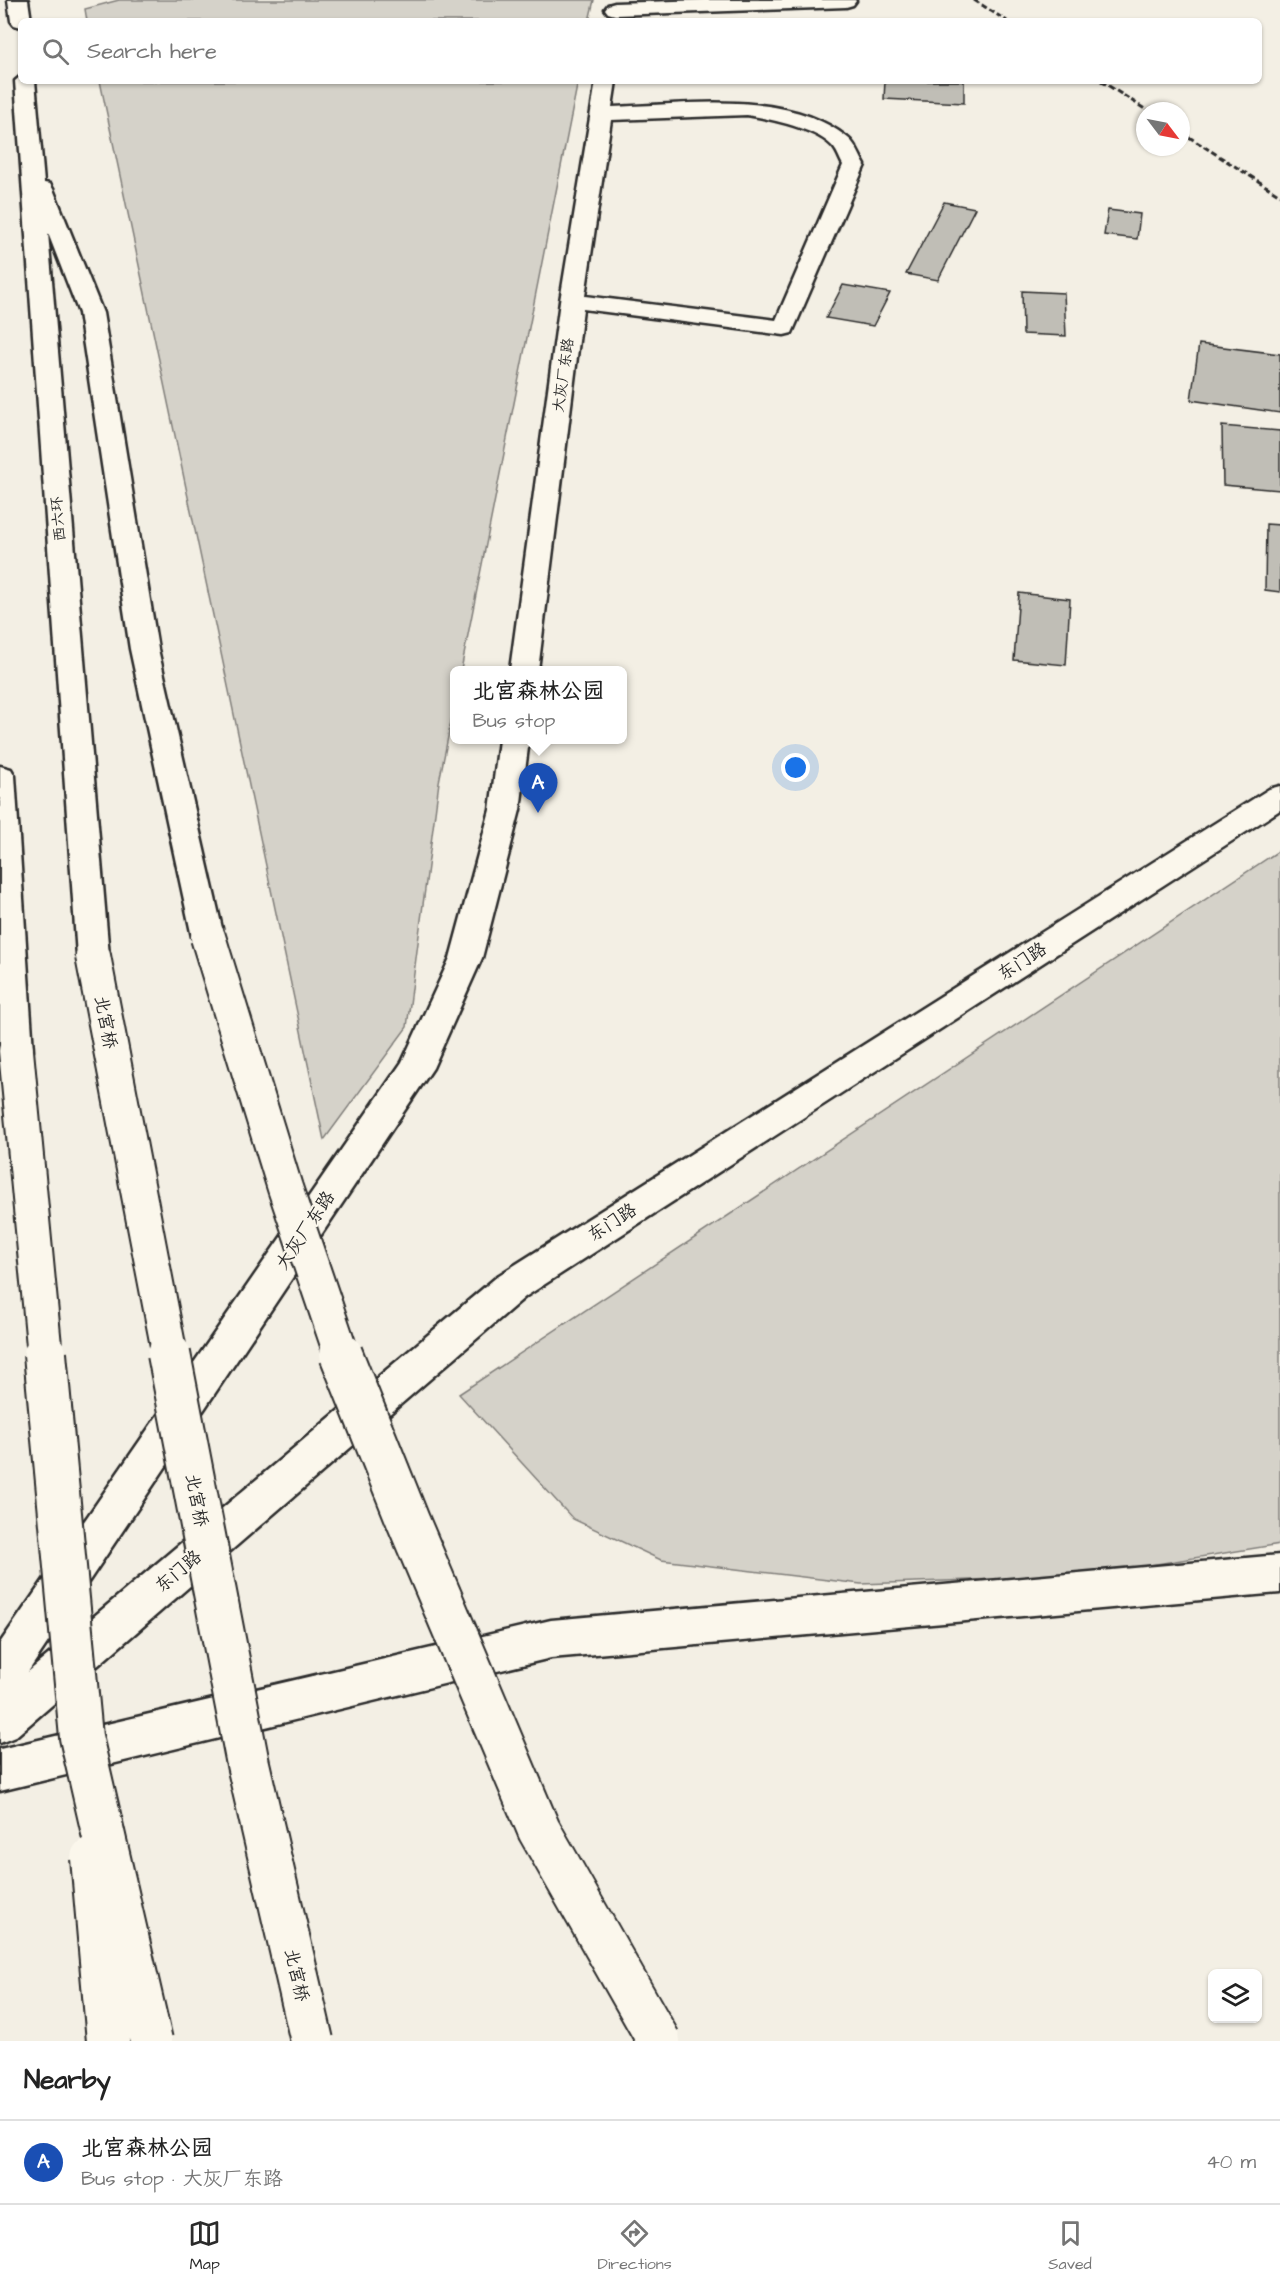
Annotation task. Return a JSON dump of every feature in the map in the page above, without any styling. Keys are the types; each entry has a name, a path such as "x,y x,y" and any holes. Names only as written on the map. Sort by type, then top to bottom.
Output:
{"main road":[{"path":"615,10 846,1"},
{"name":"西六环","path":"25,84 93,956"},
{"name":"大灰厂东路","path":"525,666 572,301 606,84"},
{"path":"572,301 784,328 854,165 842,143 814,126 778,114 747,109 602,114"},
{"path":"30,156 91,313 144,649 208,938 285,1188 339,1349 408,1521 539,1830 659,2041"},
{"name":"大灰厂东路","path":"0,1677 416,1068 466,958 505,810 513,744"},
{"path":"0,776 16,1051 108,2041"},
{"name":"东门路","path":"0,1723 512,1286 1280,796"},
{"name":"北宫桥","path":"93,956 248,1764 312,2041"},
{"path":"0,1770 551,1639 1280,1574"},
{"path":"81,1737 151,2041"}],"shaded area":[{"path":"119,0 594,0 590,18 86,18 85,9"},
{"path":"101,84 577,84 462,666 450,666 450,727 439,782 407,1027 324,1140"},
{"path":"1280,850 1280,1544 1082,1576 861,1584 661,1560 573,1519 459,1394"}],"building":[{"path":"885,84 964,84 964,103 884,99"},
{"path":"944,202 975,208 938,280 906,274"},
{"path":"1108,210 1140,214 1137,239 1104,235"},
{"path":"843,285 890,293 873,326 826,318"},
{"path":"1022,291 1064,293 1066,336 1023,334"},
{"path":"1199,344 1280,354 1280,413 1191,400"},
{"path":"1222,426 1280,431 1280,490 1223,485"},
{"path":"1266,524 1280,525 1280,592 1265,590"},
{"path":"1019,593 1070,599 1066,665 1014,660"}],"railway":[{"path":"974,0 1002,18"},
{"path":"1106,84 1136,103"},
{"path":"1190,138 1280,195"}],"place":[{"name":"北宫森林公园","path":"538,813"}]}
